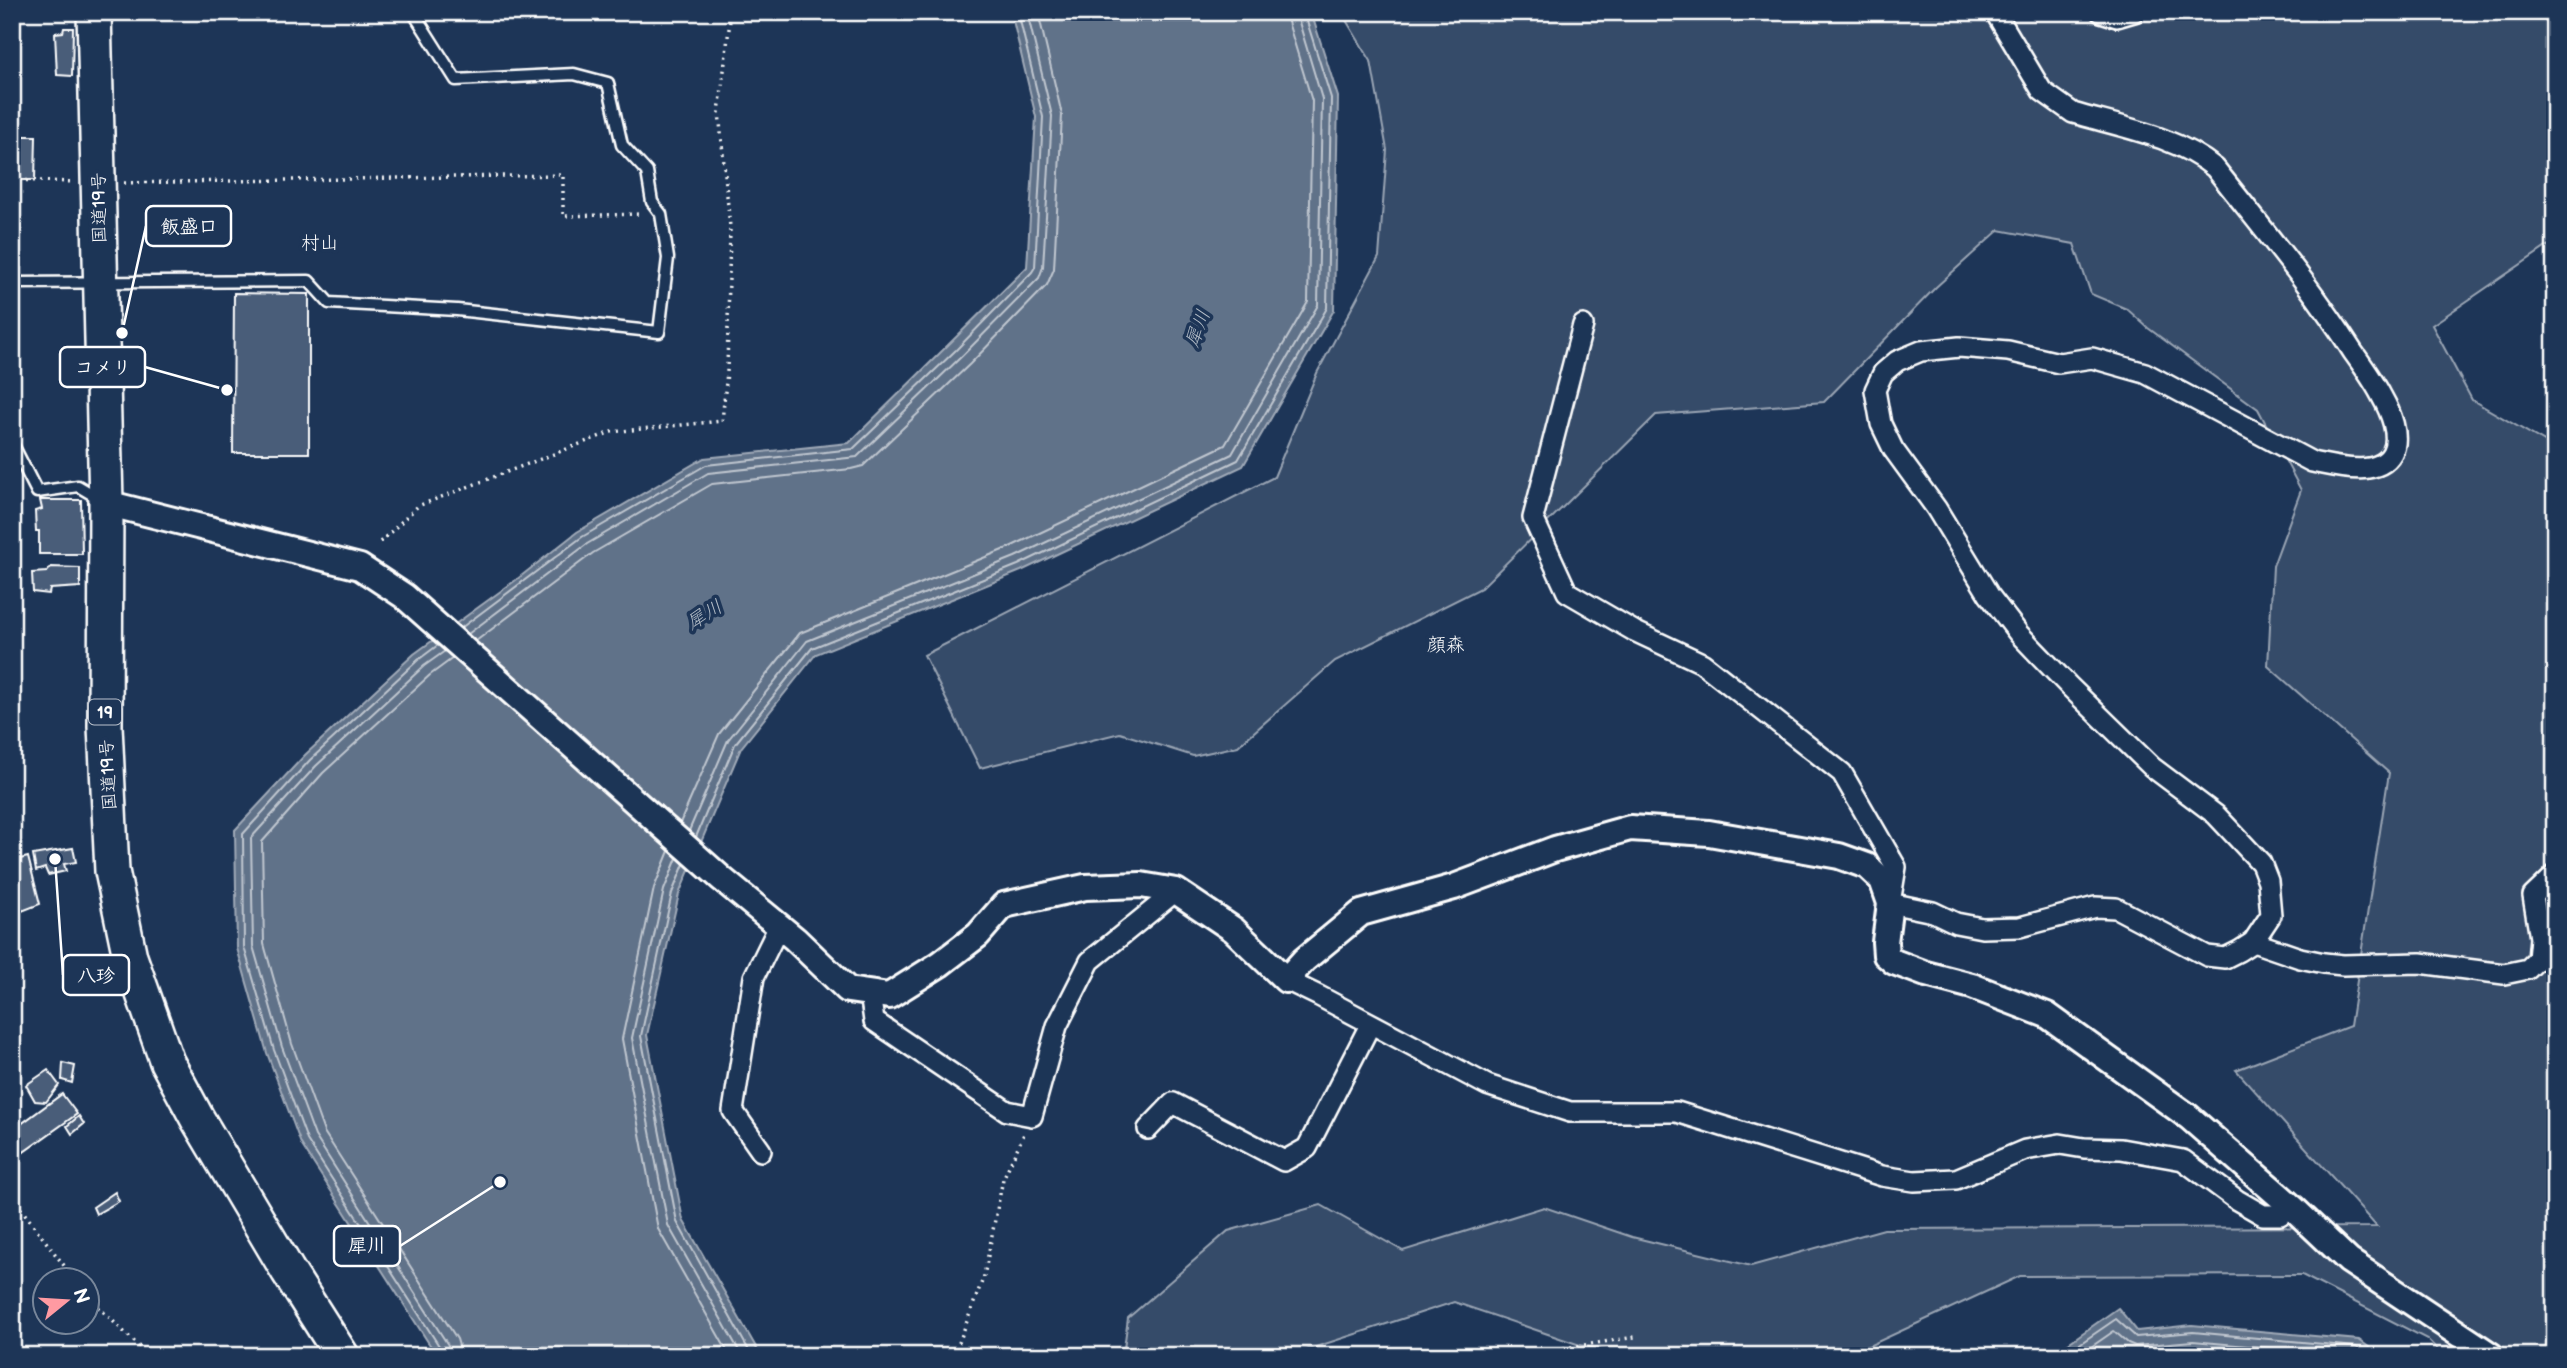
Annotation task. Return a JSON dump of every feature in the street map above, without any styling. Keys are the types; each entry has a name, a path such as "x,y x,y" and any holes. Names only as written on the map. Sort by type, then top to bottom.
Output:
{"highway":[{"name":"国道19号","path":"94,12 106,502 106,726 112,872 130,957 147,1010 173,1073 288,1271 342,1356"}],"street":[{"path":"1890,903 1933,912 1956,923 1982,928 2020,927 2095,907 2116,908 2207,956 2225,958 2253,942 2271,915 2269,881 2261,863 2216,816 2152,767 2019,634 1989,595 1936,508 1893,449 1881,424 1875,390 1883,373 1897,361 1921,351 1959,347 2008,351 2059,363 2092,358 2144,373 2312,462 2343,468 2368,468 2382,463 2392,453 2395,434 2382,397 2328,313 2215,168 2198,154 2180,145 2073,113 2057,104 2042,91 1995,12"},
{"path":"2101,12 2117,17 2134,12"},
{"path":"1583,325 1533,518 1567,592 1634,631 1702,663 1842,773 1896,867 1885,942 1886,954 1894,962 1972,986 2047,1014 2189,1118 2292,1207 2349,1261 2492,1356"},
{"path":"106,502 360,566 404,596 848,990 889,996 940,964 978,935 1004,905 1085,887 1141,885 1176,891 1234,930 1286,980 1370,1025 1487,1086 1570,1112 1677,1112 1882,1176 1914,1181 1956,1179 2025,1150 2060,1144 2121,1149 2183,1160 2237,1200 2263,1215 2280,1215 2292,1207"},
{"path":"1286,980 1304,960 1361,913 1454,887 1555,849 1630,828 1709,833 1839,856 1867,866 1882,880 1890,903"},
{"path":"2253,942 2300,958 2343,965 2420,963 2504,974 2528,969 2538,959 2540,938 2533,896 2555,875"},
{"path":"870,993 874,1021 1007,1111 1032,1116 1057,1026 1090,961 1176,891"},
{"path":"761,1151 733,1111 754,977 779,926"},
{"path":"1148,1129 1173,1103 1284,1161 1307,1149 1370,1025"}],"lane":[{"path":"12,283 309,281 329,303 457,310 659,332 668,257 661,214 652,202 647,172 622,145 608,83 574,74 456,80 413,12"},
{"path":"12,443 37,492 78,486 106,502"}],"path":[{"path":"12,180 99,183 563,175 564,216 661,214"},
{"path":"954,1356 984,1276 1003,1180 1032,1116"},
{"path":"12,1197 64,1266"},
{"path":"102,1311 149,1356"},
{"path":"1514,1356 1635,1337"}],"shaded area":[{"path":"1341,12 2555,12 2555,241 2432,325 2472,400 2555,448 2555,1356 2444,1356 2427,1339 2302,1275 2020,1276 1847,1356 1628,1356 1580,1345 1454,1302 1288,1356 1123,1356 1128,1318 1228,1231 1321,1205 1403,1251 1544,1207 1632,1237 1751,1266 1884,1229 2377,1227 2236,1070 2350,1026 2389,773 2268,666 2273,566 2301,490 2258,409 2148,328 2127,309 2091,294 2074,244 1999,230 1936,287 1824,402 1656,415 1481,588 1335,661 1238,746 1193,756 1120,733 980,768 924,655 1274,477 1317,373 1379,257 1387,150 1371,61"}],"water":[{"path":"1011,12 1311,12 1338,97 1334,310 1243,466 1021,571 816,654 741,748 679,894 647,1035 683,1220 761,1356 437,1356 301,1144 267,1053 237,948 235,830 305,755 414,654 577,532 704,458 849,443 1027,267 1036,117"},
{"path":"2118,1308 2137,1331 2192,1325 2359,1340 2381,1356 2050,1356"}],"building":[{"path":"64,28 73,28 72,76 57,75 55,33 63,32"},
{"path":"12,136 36,136 35,180 12,180"},
{"path":"234,293 309,294 309,453 233,453"},
{"path":"40,500 81,500 82,554 39,554 39,531 36,531 35,511 42,509"},
{"path":"51,567 80,568 80,587 50,589 49,594 33,592 32,573 47,572"},
{"path":"73,848 76,862 64,864 66,871 48,875 45,868 36,871 33,855"},
{"path":"28,857 40,904 22,911 12,880 12,861"},
{"path":"63,1063 75,1066 72,1083 62,1080"},
{"path":"48,1070 59,1085 46,1102 35,1101 26,1085"},
{"path":"62,1094 77,1114 18,1156 12,1148 12,1118 15,1116 21,1124"},
{"path":"79,1116 84,1124 72,1134 67,1126"},
{"path":"115,1192 119,1201 96,1214 93,1207"}],"place":[{"name":"飯盛口","path":"122,333"},
{"name":"コメリ","path":"227,390"},
{"name":"八珍","path":"55,859"},
{"name":"犀川","path":"500,1182"}],"district":[{"name":"村山","path":"320,242"},
{"name":"顔森","path":"1446,644"}]}
